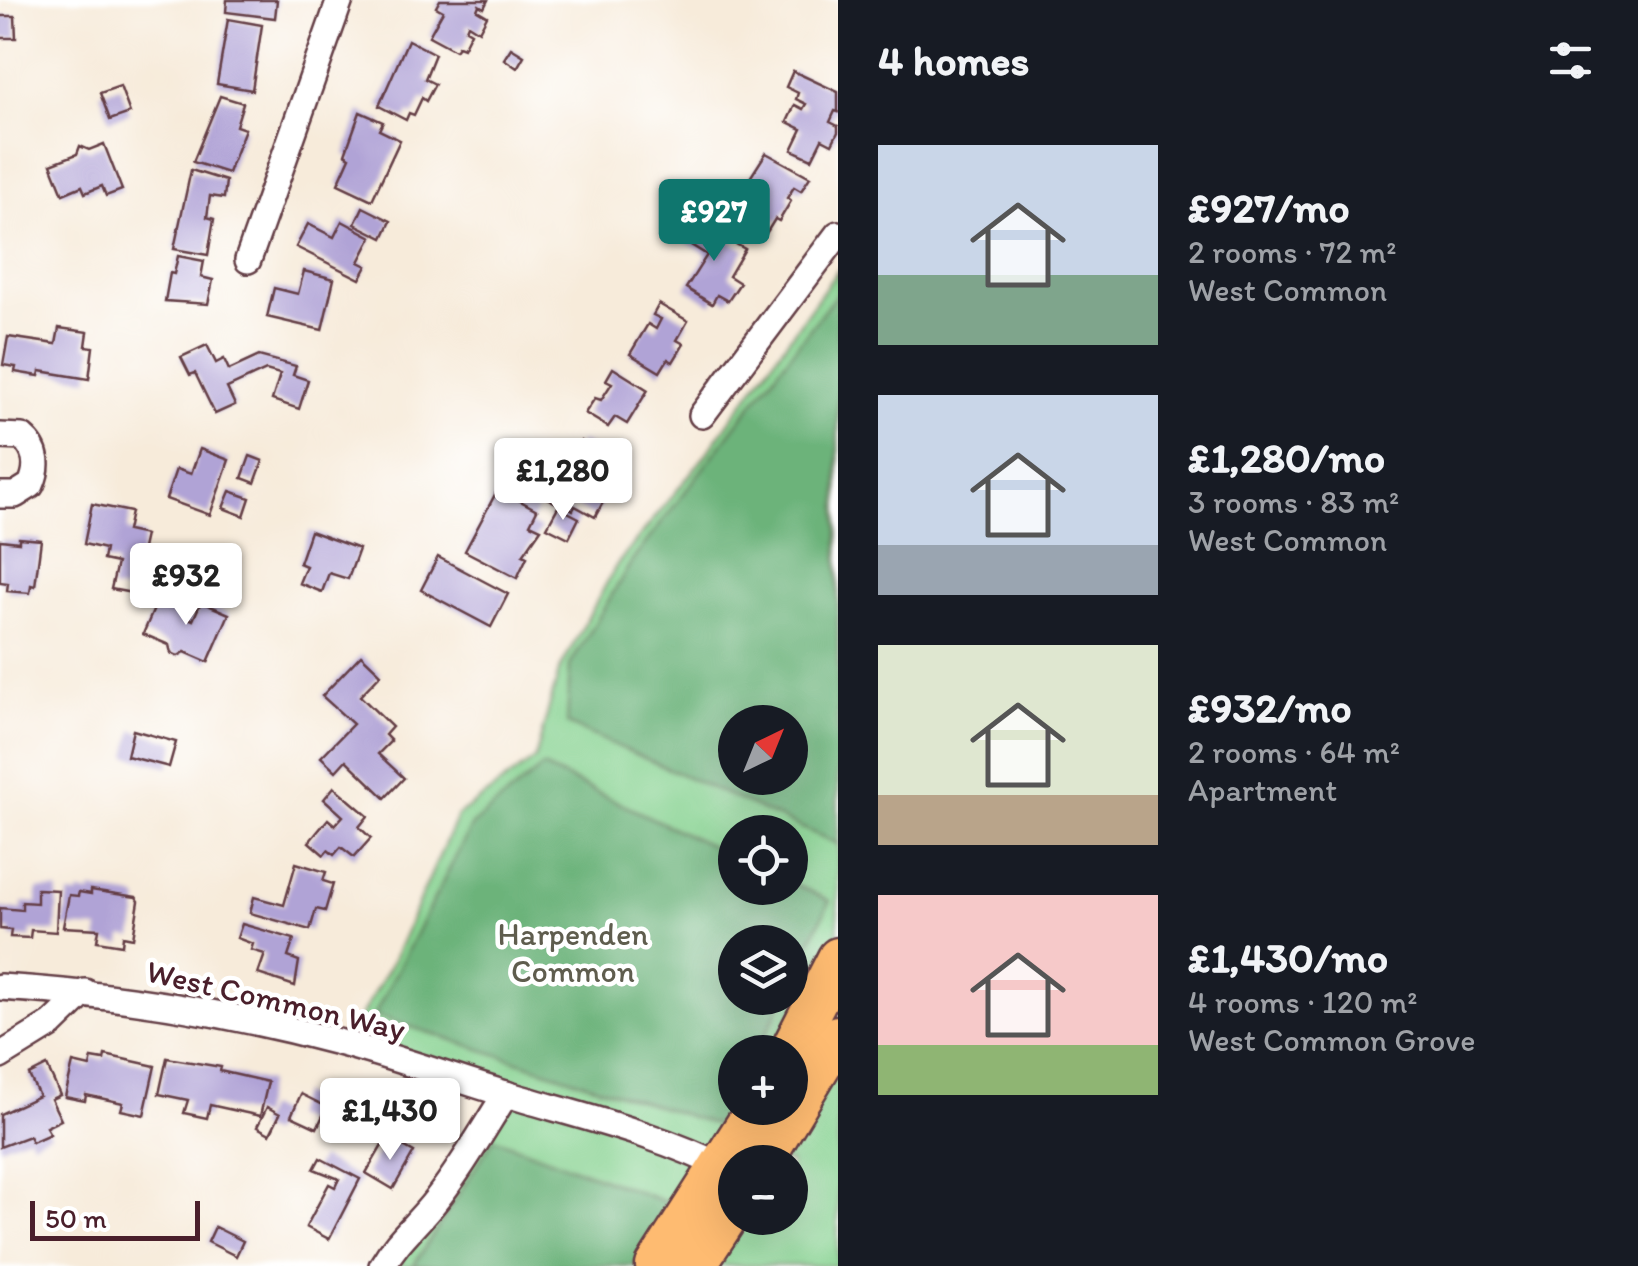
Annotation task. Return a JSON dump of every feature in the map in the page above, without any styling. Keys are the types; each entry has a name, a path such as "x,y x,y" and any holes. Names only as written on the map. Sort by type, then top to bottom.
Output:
{"main road":[{"path":"799,1035 838,958"},
{"path":"772,1145 838,1036"},
{"path":"656,1266 718,1181"},
{"path":"695,1266 718,1231"}],"street":[{"path":"248,260 340,0"},
{"path":"702,415 838,234"},
{"path":"0,436 22,437 35,452 37,464 30,485 15,494 0,495"},
{"name":"West Common Way","path":"0,987 84,992 192,1009 320,1038 665,1143 718,1165"},
{"path":"0,1056 52,1024 84,992"},
{"path":"382,1266 399,1239 430,1208 456,1172 506,1094"}],"green space":[{"name":"Harpenden Common","path":"838,270 838,1266 394,1266 499,1098 344,1046 394,958 457,816 535,759 559,671 616,566 704,457"},
{"path":"838,292 838,844 808,831 808,815 773,815 727,795 808,795 808,705 718,705 718,791 567,724 570,665 632,561"},
{"path":"543,767 718,849 718,905 808,905 808,891 830,901 808,947 808,925 718,925 718,1015 776,1015 766,1035 718,1035 718,1125 722,1127 374,1015 472,825"},
{"path":"494,1138 671,1204 636,1266 413,1266"}],"building":[{"path":"227,0 277,0 275,18 226,12"},
{"path":"440,0 488,0 484,8 479,5 477,10 487,16 479,31 468,24 466,29 471,32 463,48 458,46 455,50 429,36 443,11 436,7"},
{"path":"0,16 15,16 16,38 0,38"},
{"path":"228,19 262,25 252,90 217,84"},
{"path":"408,40 435,54 425,79 435,84 426,101 422,98 414,115 409,113 406,120 379,106"},
{"path":"511,48 524,56 517,68 504,59"},
{"path":"793,71 838,92 838,112 830,122 838,126 838,132 832,144 822,139 812,159 792,150 802,129 787,122 795,105 803,109 806,104 796,99 798,93 786,87"},
{"path":"120,86 130,113 110,120 100,93"},
{"path":"220,96 243,103 236,126 245,129 228,173 193,162"},
{"path":"360,112 383,122 379,130 400,140 372,200 338,184 350,157 345,154"},
{"path":"104,144 122,190 106,196 102,186 85,193 82,186 63,194 51,164 77,154 80,146 89,150"},
{"path":"766,153 810,177 801,191 794,187 779,221 775,219 767,232 743,217 752,203 739,195"},
{"path":"191,170 226,181 224,198 210,196 207,217 214,219 208,255 174,249"},
{"path":"363,207 391,221 383,238 355,224"},
{"path":"342,221 372,237 359,262 367,266 360,279 296,247 308,224 334,237"},
{"path":"694,222 745,249 729,276 740,283 728,301 717,295 712,304 686,288 707,255 683,240"},
{"path":"178,256 204,261 201,277 213,280 208,304 165,301"},
{"path":"304,271 334,279 322,330 267,317 274,288 298,294"},
{"path":"659,304 688,321 677,340 684,344 673,362 668,359 660,372 630,354 648,324 656,329 661,319 653,315"},
{"path":"59,328 88,332 86,346 93,347 89,379 40,371 39,376 15,372 16,367 3,365 8,337 56,344"},
{"path":"207,345 216,363 224,359 229,370 259,356 296,366 293,375 308,380 299,409 272,400 280,374 266,370 227,388 235,405 215,414 195,373 190,375 181,357"},
{"path":"613,368 648,390 627,424 615,417 608,427 585,413 595,398 601,400 612,383 606,380"},
{"path":"581,441 616,460 614,465 621,469 595,517 562,504 568,493 576,497 581,489 572,484 580,468 589,473 594,465 574,455"},
{"path":"200,449 229,460 210,515 166,499 176,469 191,474"},
{"path":"250,456 263,461 255,483 242,478"},
{"path":"543,484 563,495 558,504 538,493"},
{"path":"498,489 537,510 530,524 541,529 523,555 527,557 517,578 465,551"},
{"path":"230,491 250,498 244,516 223,508"},
{"path":"92,504 131,512 127,531 145,535 132,593 111,589 117,563 103,560 105,549 84,544"},
{"path":"558,507 579,518 569,538 547,527"},
{"path":"310,531 359,549 348,579 329,573 322,592 299,583 306,566 299,563"},
{"path":"19,538 41,540 35,586 31,585 30,593 7,591 8,583 0,582 0,540 19,542"},
{"path":"438,557 508,594 491,627 421,590"},
{"path":"160,595 190,608 186,617 193,620 201,602 229,614 208,662 185,652 178,656 171,653 169,645 143,634"},
{"path":"361,655 381,674 360,696 392,727 385,735 391,741 378,754 404,778 385,798 346,760 336,771 321,757 353,724 322,696"},
{"path":"133,730 176,742 169,767 127,756"},
{"path":"334,787 368,816 359,827 371,838 354,857 341,847 334,855 328,850 324,855 309,842 328,819 335,825 343,816 324,799"},
{"path":"296,863 326,872 323,881 333,884 325,911 316,909 310,930 250,913 254,897 284,905"},
{"path":"37,889 58,890 56,932 31,930 30,938 10,937 11,930 0,929 0,908 22,910 22,902 37,903"},
{"path":"91,890 136,897 139,901 133,938 123,936 122,945 97,941 99,929 63,927 69,895 91,894"},
{"path":"242,924 294,939 288,957 299,961 295,986 258,974 265,954 251,950 253,944 237,938"},
{"path":"105,1055 155,1066 144,1115 121,1110 123,1103 86,1095 85,1101 65,1097 73,1063 90,1067 92,1058 104,1060"},
{"path":"167,1058 221,1067 220,1071 268,1082 260,1116 210,1105 207,1118 184,1113 188,1100 159,1094"},
{"path":"47,1066 60,1095 51,1099 61,1120 46,1127 50,1134 32,1142 29,1136 0,1147 0,1114 39,1096 29,1075"},
{"path":"301,1094 327,1107 317,1128 291,1116"},
{"path":"267,1107 280,1114 270,1134 257,1127"},
{"path":"387,1137 414,1152 393,1189 366,1173"},
{"path":"320,1158 360,1179 329,1239 306,1227 329,1184 335,1187 339,1179 314,1169"},
{"path":"215,1227 243,1241 236,1256 208,1242"}]}
